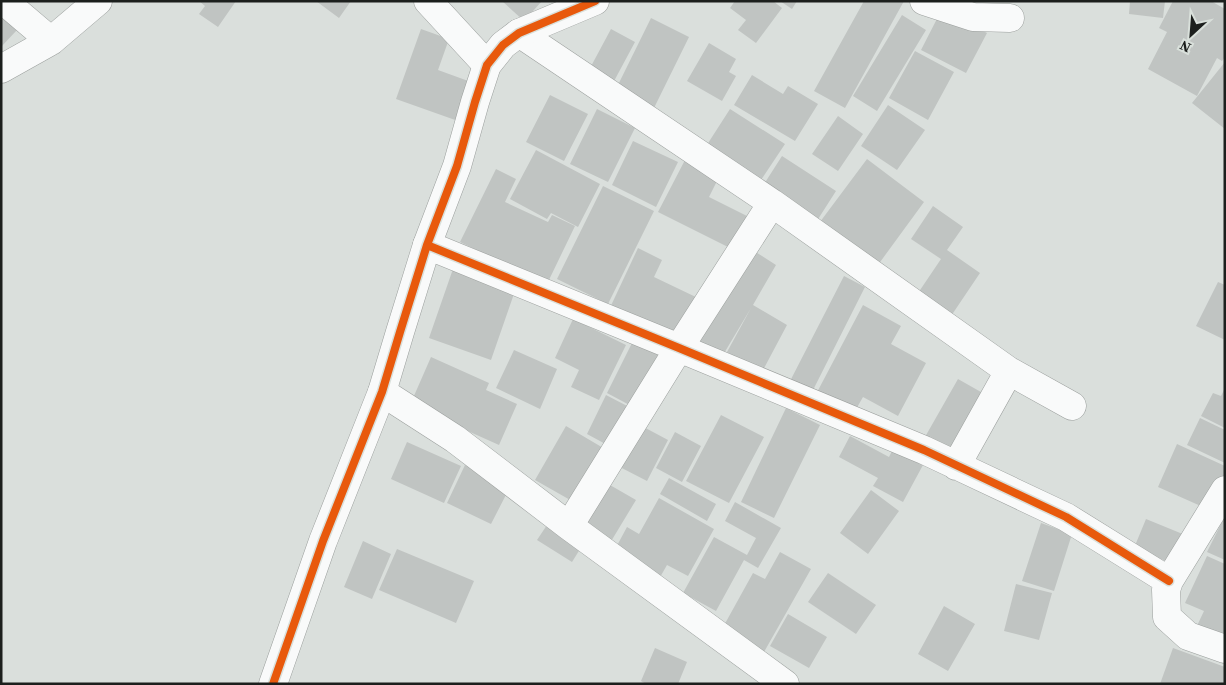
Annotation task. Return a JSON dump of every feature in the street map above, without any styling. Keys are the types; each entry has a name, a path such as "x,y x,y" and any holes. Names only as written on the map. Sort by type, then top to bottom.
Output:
{"street":[{"path":"4,1 51,40"},
{"path":"1,69 51,40 98,1"},
{"path":"428,1 487,65"},
{"path":"273,684 323,541 382,392 427,245 456,166 487,65 503,46 519,32 596,1"},
{"path":"924,1 973,17 1010,18"},
{"path":"519,32 772,202 1009,371 1072,406"},
{"path":"569,526 772,202"},
{"path":"427,245 924,450 1066,517 1169,582"},
{"path":"956,466 1009,371"},
{"path":"382,392 455,440 785,684"},
{"path":"1225,490 1166,590 1167,617 1188,636 1225,649"}],"building":[{"path":"199,1 236,1 218,27 199,14 205,6"},
{"path":"316,1 351,1 339,18"},
{"path":"502,1 542,1 524,21"},
{"path":"735,1 773,1 782,8 756,43 738,30 746,20 730,8"},
{"path":"780,1 797,1 792,9"},
{"path":"864,1 904,1 845,108 814,91"},
{"path":"1130,1 1165,1 1163,18 1129,14"},
{"path":"1173,1 1211,1 1225,9 1225,57 1222,61 1217,58 1197,96 1148,69 1167,32 1159,28"},
{"path":"942,9 987,33 966,73 921,50"},
{"path":"1,14 17,30 1,47"},
{"path":"902,15 926,30 877,111 853,96"},
{"path":"651,18 689,37 654,108 616,89"},
{"path":"421,29 449,39 438,70 471,82 458,121 396,99"},
{"path":"611,29 635,42 613,83 589,70"},
{"path":"709,43 736,59 729,72 736,76 722,101 687,81"},
{"path":"915,51 954,72 928,120 889,98"},
{"path":"1225,62 1225,129 1192,103"},
{"path":"752,75 783,94 788,86 818,104 795,141 734,105"},
{"path":"550,95 588,114 564,161 526,142"},
{"path":"888,105 925,130 897,170 861,146"},
{"path":"597,109 635,128 608,182 570,164"},
{"path":"730,109 785,144 757,186 703,151"},
{"path":"838,116 863,134 838,171 812,154"},
{"path":"633,141 678,162 656,207 612,185"},
{"path":"536,150 600,184 578,227 551,213 547,219 510,199"},
{"path":"782,156 836,191 813,227 759,192"},
{"path":"867,159 924,202 875,269 817,226"},
{"path":"685,160 719,177 709,197 753,219 736,251 658,212"},
{"path":"496,169 516,179 505,202 548,222 552,215 575,226 547,284 477,260 481,252 460,242"},
{"path":"603,186 654,211 608,304 557,279"},
{"path":"933,206 963,227 947,250 980,273 947,322 914,299 941,259 911,239"},
{"path":"638,248 662,260 654,277 700,299 678,345 608,312"},
{"path":"751,249 776,265 753,305 787,325 762,372 727,352 751,308 723,355 698,340"},
{"path":"454,266 516,288 491,360 429,338"},
{"path":"844,276 865,287 809,398 787,387"},
{"path":"1218,282 1225,285 1225,340 1196,326"},
{"path":"863,305 901,326 891,344 926,363 898,416 863,397 851,418 814,398"},
{"path":"573,319 626,345 599,400 571,387 579,370 555,358"},
{"path":"635,337 666,352 637,409 607,393"},
{"path":"514,350 557,369 540,409 496,388"},
{"path":"431,357 489,383 486,390 517,404 499,445 410,405"},
{"path":"958,379 988,396 954,454 925,437"},
{"path":"1225,388 1225,428 1201,416 1213,393 1221,396"},
{"path":"606,395 631,408 611,447 587,434"},
{"path":"786,408 820,425 774,518 741,502"},
{"path":"721,415 764,437 729,503 686,481"},
{"path":"1200,418 1225,430 1225,463 1187,445"},
{"path":"638,424 668,440 647,481 616,465"},
{"path":"566,426 610,452 579,505 535,480"},
{"path":"675,432 701,446 682,482 656,468"},
{"path":"850,436 889,457 893,449 923,465 903,502 873,486 878,478 839,457"},
{"path":"407,442 461,466 444,503 391,479"},
{"path":"1177,444 1225,466 1225,482 1212,511 1158,487"},
{"path":"465,465 510,487 491,524 447,503"},
{"path":"669,478 716,504 707,521 660,494"},
{"path":"603,481 636,500 607,548 574,528"},
{"path":"871,490 899,511 868,554 840,533"},
{"path":"659,498 714,529 688,576 667,565 659,579 613,553 627,527 639,534"},
{"path":"735,502 781,528 758,568 744,560 716,611 683,593 714,537 747,555 756,538 725,521"},
{"path":"1225,516 1225,560 1207,552"},
{"path":"1146,519 1190,537 1178,566 1134,548"},
{"path":"1041,523 1072,534 1054,591 1022,581"},
{"path":"547,525 582,546 572,562 537,540"},
{"path":"363,541 391,554 372,599 344,587"},
{"path":"397,549 474,581 456,623 379,590"},
{"path":"780,552 811,569 764,652 722,629 753,573 765,579"},
{"path":"1207,556 1225,564 1225,632 1220,641 1195,630 1204,611 1185,603"},
{"path":"828,573 876,605 856,634 808,602"},
{"path":"1016,584 1052,593 1039,640 1004,631"},
{"path":"944,606 975,624 948,671 918,654"},
{"path":"788,614 827,637 809,668 770,646"},
{"path":"655,648 687,662 678,684 646,684 641,681"},
{"path":"1173,648 1225,667 1225,684 1160,684"}],"cycle path":[{"path":"273,684 323,541 382,392 427,245 457,166 487,65 503,45 519,33 595,1"},
{"path":"427,245 924,450 1066,517 1169,581"}]}
